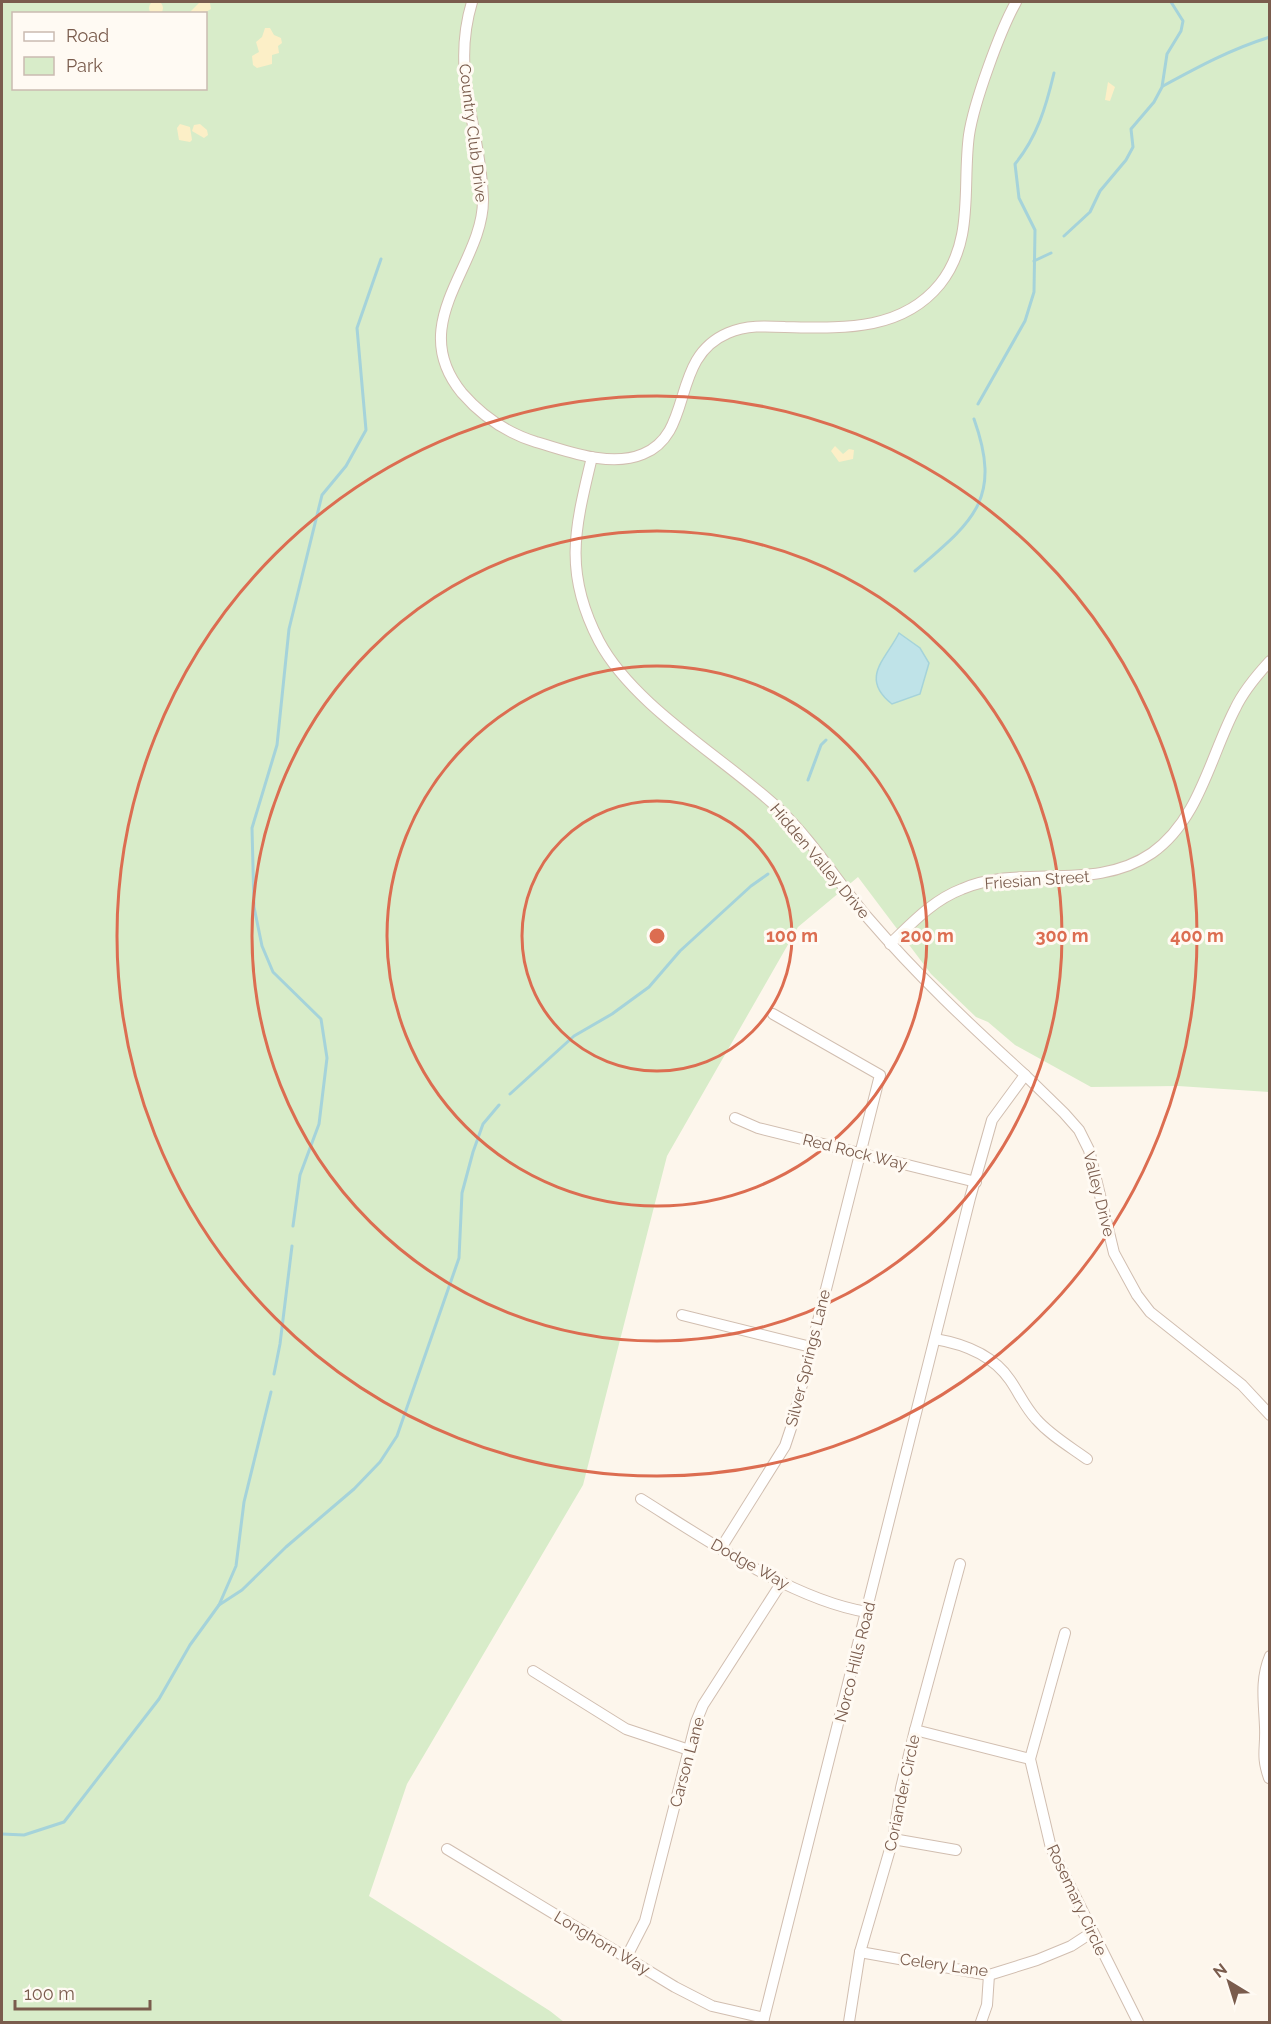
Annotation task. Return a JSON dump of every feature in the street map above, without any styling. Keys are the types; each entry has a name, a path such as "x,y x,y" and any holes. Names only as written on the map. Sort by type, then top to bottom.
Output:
{"street":[{"name":"Country Club Drive","path":"472,2 466,25 462,68 482,182 482,213 457,276 441,325 446,365 461,391 492,422 522,437 592,457 632,458 646,454 665,438 677,416 687,378 694,362 705,347 728,333 756,326 846,327 876,324 910,310 941,283 956,256 962,237 971,124 1014,6"},
{"name":"Hidden Valley Drive","path":"592,457 576,519 576,566 584,607 612,664 634,690 781,811 890,944 963,1019 1025,1075"},
{"name":"Friesian Street","path":"890,944 939,900 963,888 989,881 1097,875 1125,867 1150,854 1170,839 1184,821 1235,707 1269,661"},
{"name":"Silver Springs Lane","path":"721,1548 785,1446 879,1076 773,1014"},
{"path":"976,1182 992,1120 1025,1075"},
{"name":"Valley Drive","path":"1025,1075 1064,1113 1078,1130 1089,1150 1114,1253 1137,1294 1150,1312 1242,1385 1269,1415"},
{"name":"Red Rock Way","path":"735,1118 758,1128 976,1182"},
{"name":"Norco Hills Road","path":"764,2020 976,1182"},
{"path":"682,1315 811,1347"},
{"path":"935,1339 974,1349 993,1361 1010,1379 1022,1400 1049,1433 1087,1459"},
{"name":"Dodge Way","path":"641,1499 782,1582 823,1601 867,1611"},
{"name":"Coriander Circle","path":"849,2022 860,1952 893,1839 901,1788 915,1730 960,1564"},
{"name":"Carson Lane","path":"626,1958 645,1921 689,1750 703,1705 782,1582"},
{"name":"Rosemary Circle","path":"1065,1633 1030,1759 1051,1848 1091,1933 1138,2022"},
{"path":"1269,1656 1263,1671 1262,1696 1265,1728 1262,1760 1269,1778"},
{"path":"533,1671 626,1729 689,1750"},
{"path":"915,1730 1030,1759"},
{"path":"893,1839 956,1850"},
{"name":"Longhorn Way","path":"447,1850 626,1958 712,2006 764,2020"},
{"name":"Celery Lane","path":"860,1952 989,1975 1037,1960 1071,1946 1091,1933"},
{"path":"981,2022 987,2005 989,1975"}],"green space":[{"path":"2,2 1269,2 1269,1092 1178,1086 1091,1087 1015,1045 988,1022 976,1017 931,974 858,877 798,927 667,1156 583,1485 407,1784 369,1896 564,2022 2,2022"}],"sand":[{"path":"153,1 159,1 163,5 162,12 149,11 149,5"},
{"path":"200,2 210,3 211,9 206,12 190,12"},
{"path":"265,28 270,28 274,35 281,38 282,43 278,46 279,53 272,55 272,64 257,68 253,65 252,56 259,52 256,42 262,37"},
{"path":"1108,82 1115,87 1110,101 1105,100"},
{"path":"180,124 190,127 192,140 190,142 179,140 177,128"},
{"path":"200,124 207,130 208,135 204,138 192,131 194,125"},
{"path":"835,446 843,454 849,449 854,450 853,459 839,462 831,451"}],"water":[{"path":"899,633 920,648 929,663 920,694 892,704 882,695 877,686 876,677 882,660"}],"waterway":[{"path":"1064,236 1090,212 1100,191 1126,160 1133,147 1131,129 1154,102 1162,87 1167,54 1181,31 1183,21 1171,2"},
{"path":"1163,86 1228,53 1270,37"},
{"path":"978,404 1025,321 1034,292 1035,230 1019,198 1015,164 1023,154 1040,121 1054,73"},
{"path":"1034,261 1051,253"},
{"path":"293,1226 300,1175 319,1124 327,1058 321,1019 273,972 262,946 254,907 252,828 277,745 289,629 322,495 346,466 366,430 357,328 381,259"},
{"path":"915,571 952,538 977,507 983,490 985,470 982,447 974,419"},
{"path":"808,780 821,745 826,740"},
{"path":"510,1094 574,1036 612,1014 649,987 680,951 751,886 768,874"},
{"path":"219,1605 242,1590 286,1547 354,1489 380,1462 397,1436 459,1258 462,1193 473,1152 483,1124 499,1105"},
{"path":"274,1374 292,1246"},
{"path":"2,1834 24,1835 64,1822 159,1699 190,1645 219,1605 236,1566 244,1502 271,1392"}]}
